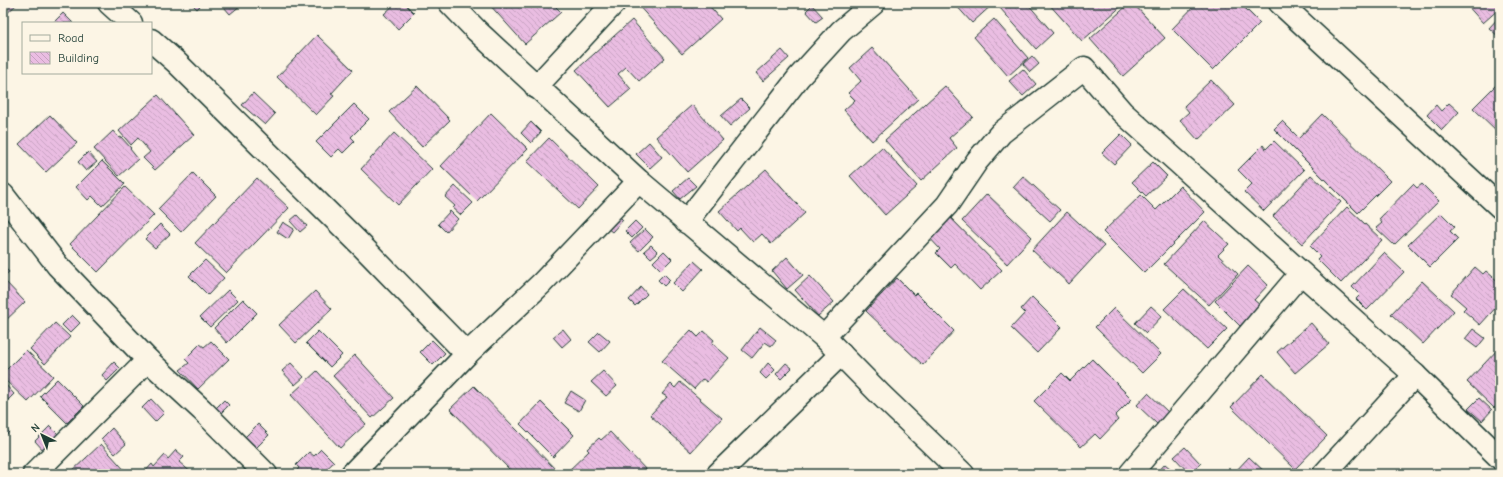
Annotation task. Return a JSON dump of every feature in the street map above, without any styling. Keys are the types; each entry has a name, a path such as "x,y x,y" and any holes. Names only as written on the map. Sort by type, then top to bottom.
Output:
{"street":[{"path":"109,3 130,22"},
{"path":"450,3 536,87 639,181 824,337 881,395 963,474"},
{"path":"536,87 614,3"},
{"path":"686,222 799,77 841,31 874,3"},
{"path":"1280,3 1500,207"},
{"path":"152,41 176,62 360,244 467,354"},
{"path":"824,337 947,205 977,161 1001,132 1084,68 1122,112 1415,375 1500,458"},
{"path":"352,474 467,354 542,283 639,181"},
{"path":"3,195 58,266 148,360 202,410 266,474"},
{"path":"1130,474 1301,273"},
{"path":"718,474 841,354"},
{"path":"34,474 148,360"},
{"path":"1324,474 1415,375"}],"building":[{"path":"3,3 18,3 3,17"},
{"path":"191,3 203,3 197,9"},
{"path":"229,3 239,3 241,5 230,14 224,7"},
{"path":"396,3 404,3 414,13 398,29 384,14"},
{"path":"488,3 552,3 561,12 525,44"},
{"path":"636,3 707,3 721,19 682,54"},
{"path":"954,3 994,3 972,23"},
{"path":"1006,3 1027,3 1053,33 1036,49 1000,8"},
{"path":"1048,3 1125,3 1082,41"},
{"path":"1130,3 1133,3 1165,38 1123,76 1090,39"},
{"path":"1197,3 1240,3 1260,23 1213,70 1172,29"},
{"path":"1465,3 1500,3 1500,8 1483,23"},
{"path":"812,5 823,17 816,22 806,11"},
{"path":"63,13 72,22 54,22"},
{"path":"1500,16 1500,38 1489,28"},
{"path":"994,19 1028,58 1008,76 974,37"},
{"path":"632,20 665,58 639,81 626,67 618,74 631,89 610,107 576,70"},
{"path":"317,35 353,70 331,94 334,96 316,115 277,77"},
{"path":"872,48 918,99 872,141 844,110 855,100 848,93 861,81 850,68"},
{"path":"782,50 789,58 763,81 756,73"},
{"path":"1032,56 1039,64 1030,72 1023,64"},
{"path":"1023,69 1036,84 1023,96 1009,81"},
{"path":"1211,80 1235,105 1198,140 1180,120 1189,112 1184,106"},
{"path":"1500,81 1500,134 1473,108"},
{"path":"417,86 450,120 422,147 389,112"},
{"path":"945,86 973,117 949,138 957,148 921,181 885,140"},
{"path":"253,93 275,114 265,125 242,105"},
{"path":"158,95 194,135 155,170 143,158 150,152 138,138 131,145 119,131"},
{"path":"741,99 750,108 730,126 721,116"},
{"path":"1449,103 1459,112 1442,130 1427,115 1436,105 1441,111"},
{"path":"354,104 369,119 351,137 355,141 343,153 339,149 331,157 316,142"},
{"path":"692,105 723,140 687,172 656,137"},
{"path":"491,113 528,149 477,201 441,166"},
{"path":"1322,114 1390,181 1358,213 1274,129 1282,121 1299,138"},
{"path":"50,115 77,143 46,172 19,144"},
{"path":"531,122 541,132 531,143 521,133"},
{"path":"113,131 131,148 130,149 138,159 119,176 94,149"},
{"path":"394,133 432,169 398,205 361,169"},
{"path":"1121,134 1132,145 1114,164 1102,153"},
{"path":"549,138 599,187 578,209 527,161"},
{"path":"1274,141 1304,170 1264,211 1244,192 1252,184 1238,170 1263,145 1266,149"},
{"path":"649,142 662,157 650,168 636,154"},
{"path":"882,147 917,186 885,215 850,176"},
{"path":"88,152 97,162 86,171 78,162"},
{"path":"102,161 125,184 102,206 92,196 88,200 76,187"},
{"path":"1153,162 1167,176 1146,196 1132,182"},
{"path":"766,169 805,213 771,244 762,234 753,242 740,228 737,231 719,211"},
{"path":"193,173 216,196 181,232 158,209"},
{"path":"1311,175 1341,202 1302,244 1273,216"},
{"path":"1023,176 1060,210 1050,221 1013,187"},
{"path":"257,178 289,208 226,273 195,243"},
{"path":"688,178 696,186 680,199 673,191"},
{"path":"1413,184 1417,188 1422,184 1439,201 1394,245 1376,228 1382,223 1379,219"},
{"path":"455,186 473,203 461,215 453,208 455,206 445,197"},
{"path":"1180,186 1205,212 1144,273 1103,232 1141,195 1156,210"},
{"path":"125,187 154,215 98,272 70,244"},
{"path":"987,194 1032,237 1007,264 962,221"},
{"path":"1347,207 1382,240 1341,283 1317,259 1320,256 1310,246"},
{"path":"450,211 458,219 446,232 438,224"},
{"path":"1067,212 1104,246 1069,284 1032,250"},
{"path":"1441,213 1455,227 1450,231 1458,239 1430,267 1408,245"},
{"path":"947,214 1002,270 980,290 955,264 951,268 936,253 940,249 926,234"},
{"path":"297,215 307,226 300,232 290,221"},
{"path":"619,216 623,220 612,232 607,228"},
{"path":"635,221 642,228 632,238 625,231"},
{"path":"1204,221 1229,244 1218,255 1238,274 1209,305 1164,264"},
{"path":"283,222 294,229 288,239 277,232"},
{"path":"160,224 170,234 155,248 145,239"},
{"path":"645,229 653,237 639,251 630,243"},
{"path":"651,245 658,252 651,258 644,251"},
{"path":"664,251 672,259 661,270 653,262"},
{"path":"1384,253 1404,272 1367,310 1356,299 1360,295 1352,287"},
{"path":"787,257 803,275 787,289 772,271"},
{"path":"205,260 224,278 208,295 189,276"},
{"path":"694,261 703,269 682,292 673,283"},
{"path":"3,266 9,272 3,277"},
{"path":"1248,266 1268,285 1254,300 1260,305 1240,326 1215,301"},
{"path":"1475,267 1483,274 1486,271 1500,283 1500,303 1480,325 1463,310 1466,307 1451,294"},
{"path":"664,274 670,280 664,286 658,280"},
{"path":"810,276 834,302 818,316 795,290"},
{"path":"897,278 914,295 916,293 954,331 923,365 866,311"},
{"path":"3,279 25,302 3,323"},
{"path":"1422,281 1454,311 1423,344 1391,314"},
{"path":"641,287 647,294 635,306 629,300"},
{"path":"1184,289 1227,329 1207,349 1164,309"},
{"path":"228,290 238,300 210,327 200,317"},
{"path":"315,291 332,309 296,343 279,325"},
{"path":"1032,297 1062,327 1037,353 1011,328 1025,313 1021,309"},
{"path":"243,299 257,313 227,343 214,328"},
{"path":"1151,306 1162,316 1146,333 1135,323"},
{"path":"1114,308 1161,354 1142,373 1095,327"},
{"path":"72,315 80,323 70,333 62,325"},
{"path":"55,323 70,337 45,364 30,349"},
{"path":"1311,323 1329,344 1295,373 1277,352"},
{"path":"760,327 776,340 771,346 765,342 752,358 742,350"},
{"path":"563,329 571,339 562,347 553,337"},
{"path":"1473,329 1485,338 1477,348 1465,339"},
{"path":"691,330 698,337 704,331 714,340 712,343 729,358 707,382 703,379 694,389 662,361"},
{"path":"318,331 342,355 330,367 306,343"},
{"path":"599,332 610,341 600,352 589,342"},
{"path":"432,340 445,353 433,365 420,352"},
{"path":"211,341 229,359 198,389 180,370 189,363 185,359 200,344 204,347"},
{"path":"1500,347 1500,402 1494,408 1467,382"},
{"path":"26,350 53,376 28,402 3,378 3,373"},
{"path":"355,355 394,398 372,418 333,376"},
{"path":"1092,359 1132,399 1115,416 1118,420 1100,439 1095,434 1081,447 1034,401 1062,373 1070,381"},
{"path":"114,362 120,368 107,381 102,375"},
{"path":"291,363 304,377 295,385 282,371"},
{"path":"768,363 775,370 766,379 760,373"},
{"path":"786,363 792,368 781,379 776,374"},
{"path":"317,371 366,424 340,448 291,395"},
{"path":"603,371 617,386 606,396 591,382"},
{"path":"1263,374 1327,436 1295,469 1231,407"},
{"path":"57,379 84,406 67,423 40,396"},
{"path":"3,382 14,394 3,405"},
{"path":"680,382 722,418 691,452 650,415 667,397 662,394 671,384 675,388"},
{"path":"474,386 560,474 514,474 450,409"},
{"path":"571,391 585,400 579,411 564,403"},
{"path":"1148,393 1169,413 1158,425 1137,405"},
{"path":"1479,398 1492,410 1482,421 1468,409"},
{"path":"151,399 164,413 155,422 142,408"},
{"path":"224,400 229,405 218,416 213,411"},
{"path":"541,402 574,435 553,457 520,424"},
{"path":"258,424 269,435 255,449 244,438"},
{"path":"3,425 9,432 3,438"},
{"path":"50,426 60,436 44,451 35,441"},
{"path":"112,428 126,444 115,454 101,439"},
{"path":"610,432 648,472 646,474 569,474 567,472 589,451 587,449 599,438 601,440"},
{"path":"101,444 128,474 72,474 71,472"},
{"path":"1185,447 1201,464 1190,474 1174,457"},
{"path":"321,449 334,462 321,474 294,474 299,468 296,465 309,452 314,456"},
{"path":"176,450 184,457 179,462 193,474 143,474 152,464 154,467 165,455 168,459"},
{"path":"1249,457 1267,474 1233,474"},
{"path":"1165,464 1177,474 1156,474"},
{"path":"756,468 762,474 750,474"}]}
